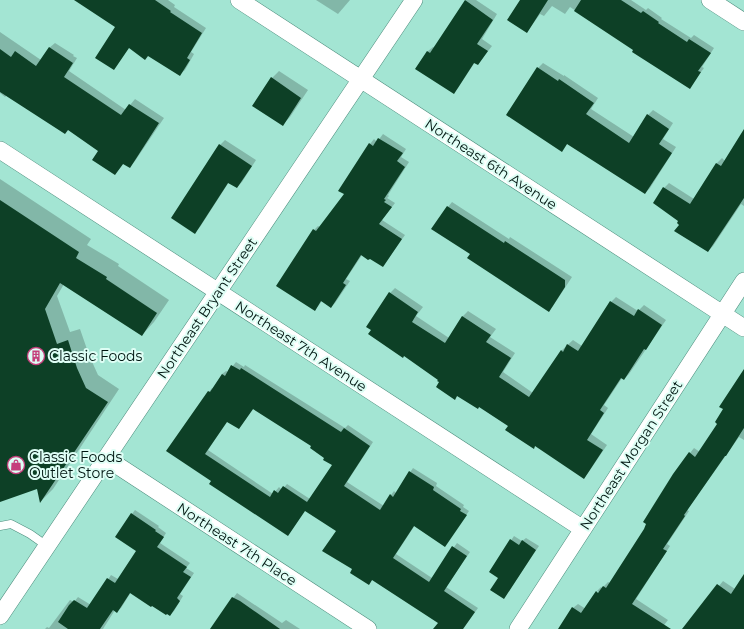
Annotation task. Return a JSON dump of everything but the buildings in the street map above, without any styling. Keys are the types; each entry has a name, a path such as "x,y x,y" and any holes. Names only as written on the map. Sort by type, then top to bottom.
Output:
{"street":[{"name":"Northeast 6th Avenue","path":"239,0 744,328"},
{"name":"Northeast Bryant Street","path":"0,616 414,0"},
{"path":"710,0 744,22"},
{"name":"Northeast 7th Avenue","path":"0,150 583,529"},
{"name":"Northeast Morgan Street","path":"518,629 744,281"},
{"name":"Northeast 7th Place","path":"106,458 368,629"}],"lane":[{"path":"0,526 10,524 30,534 47,546"}],"place":[{"name":"Classic Foods","path":"36,356"},
{"name":"Classic Foods Outlet Store","path":"16,465"}]}
